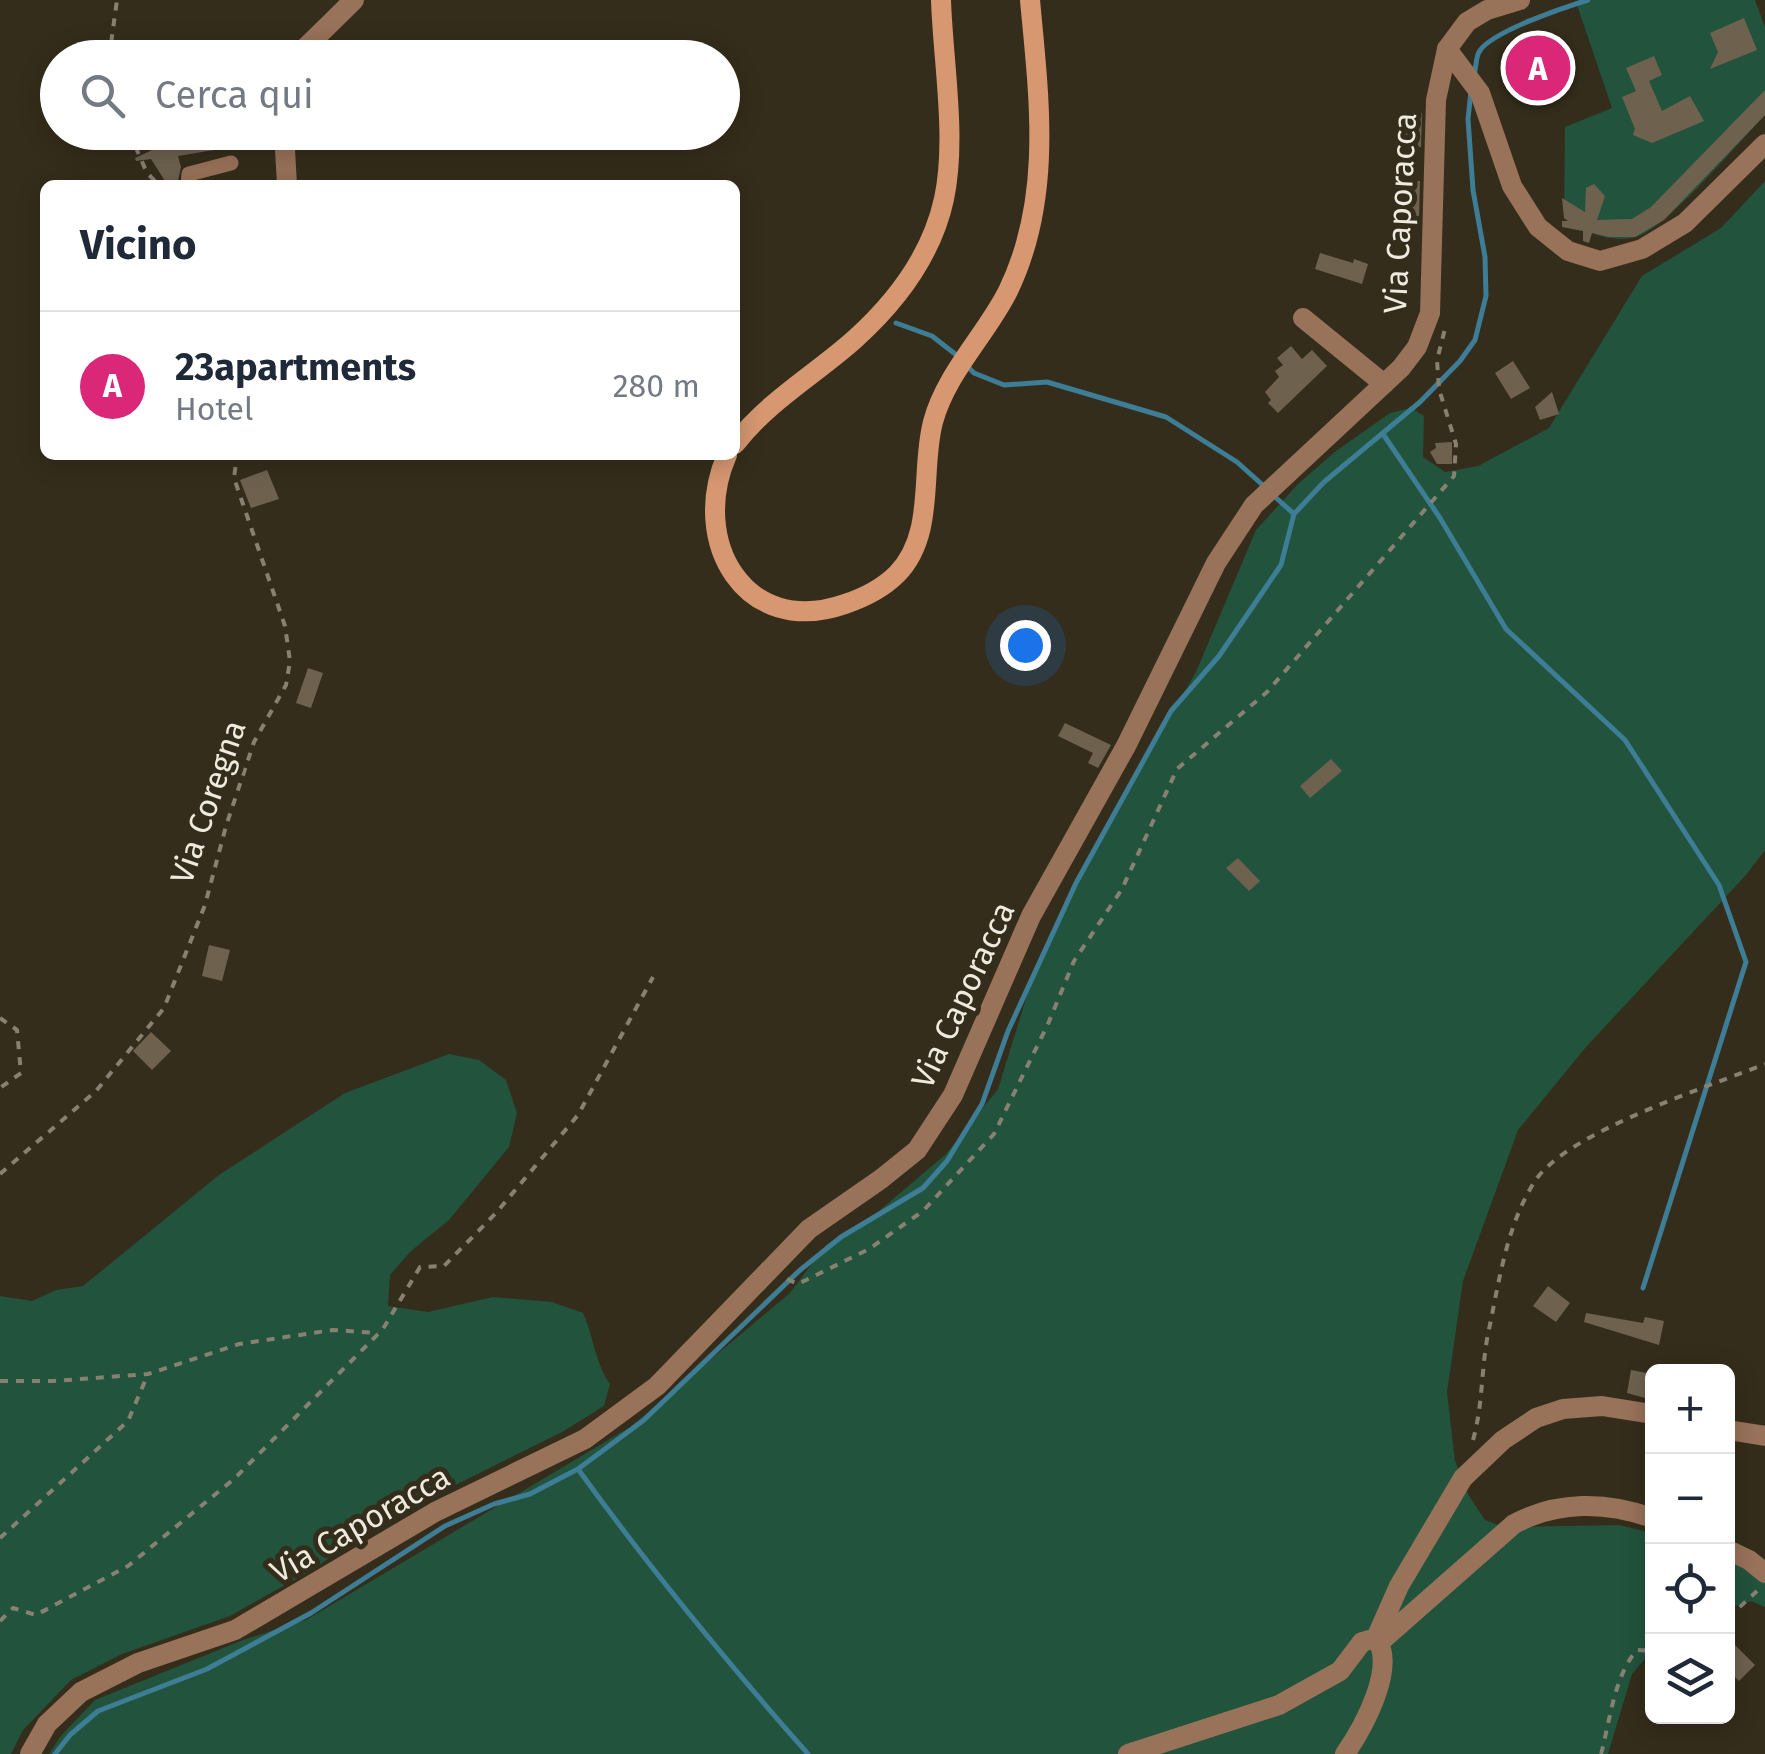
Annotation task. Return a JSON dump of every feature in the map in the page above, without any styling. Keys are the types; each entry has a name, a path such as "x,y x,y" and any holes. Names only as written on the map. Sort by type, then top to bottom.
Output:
{"main road":[{"path":"740,439 761,416 854,339 904,287 920,262 944,201 947,168 941,0"},
{"path":"725,460 718,484 718,542 741,585 769,606 812,612 831,609 872,592 897,574 906,562 924,509 929,440 938,408 1008,293 1027,244 1040,166 1040,108 1030,0"}],"street":[{"path":"313,40 354,0"},
{"path":"1520,0 1485,5 1448,49 1480,93 1512,186 1538,227 1568,252 1600,261 1642,249 1685,223 1765,144"},
{"name":"Via Caporacca","path":"30,1754 47,1724 81,1692 138,1662 235,1630 435,1512 586,1439 657,1386 809,1230 917,1150 953,1095 1031,916 1126,746 1216,563 1254,505 1384,384 1416,347 1430,313 1436,100 1448,49"},
{"path":"285,150 287,180"},
{"path":"188,180 189,174 231,163"},
{"path":"1303,318 1384,384"},
{"path":"1345,1754 1382,1678 1384,1660 1378,1640 1400,1586 1463,1478 1503,1440 1536,1418 1563,1410 1602,1406 1645,1413"},
{"path":"1735,1431 1765,1436"},
{"path":"1128,1754 1280,1705 1340,1671 1362,1642 1378,1640 1514,1524 1534,1513 1568,1505 1590,1505 1645,1517"},
{"path":"1735,1553 1765,1573"}],"path":[{"path":"111,40 117,0"},
{"path":"137,150 154,180"},
{"path":"768,1272 798,1284 869,1248 923,1210 994,1134 1074,961 1122,890 1177,769 1266,692 1454,476 1456,444 1439,390 1437,360 1446,332 1446,313"},
{"name":"Via Coregna","path":"0,1174 96,1091 164,1008 204,906 254,742 286,685 290,661 285,626 234,478 237,460"},
{"path":"0,1622 13,1608 36,1615 128,1566 234,1479 378,1333 420,1267 444,1266 496,1213 578,1115 653,977"},
{"path":"0,1018 16,1030 21,1073 0,1088"},
{"path":"1472,1446 1480,1415 1481,1371 1510,1235 1536,1180 1562,1154 1596,1135 1765,1064"},
{"path":"0,1380 54,1381 148,1374 239,1344 334,1330 378,1333"},
{"path":"0,1538 128,1421 148,1374"},
{"path":"1735,1612 1765,1584"},
{"path":"1602,1754 1629,1660 1636,1650 1645,1651"}],"green space":[{"path":"1592,0 1755,0 1765,27 1765,115 1683,202 1636,237 1598,235 1564,218 1565,127 1612,108 1577,5"},
{"path":"1765,181 1765,850 1586,1047 1518,1130 1463,1281 1447,1392 1455,1461 1469,1496 1485,1520 1503,1527 1619,1525 1645,1531 1645,1659 1632,1674 1608,1754 49,1754 95,1700 243,1640 306,1620 630,1427 790,1293 826,1245 879,1211 946,1154 998,1089 1030,986 1085,863 1196,672 1256,530 1298,484 1390,413 1411,408 1424,416 1423,457 1445,472 1478,466 1549,428 1642,276 1721,228"},
{"path":"449,1054 479,1060 506,1080 517,1113 509,1147 449,1220 411,1251 390,1275 388,1306 428,1312 493,1297 552,1302 583,1313 610,1384 604,1406 562,1432 365,1530 317,1567 230,1616 122,1654 71,1680 23,1730 11,1754 0,1754 0,1296 32,1301 56,1290 83,1286 219,1175 345,1093"},
{"path":"1735,1558 1765,1569 1765,1607 1751,1601 1735,1606"}],"building":[{"path":"1744,18 1757,50 1710,69 1718,52 1710,33"},
{"path":"1558,42 1569,70 1513,93 1502,64"},
{"path":"1654,56 1662,75 1649,81 1662,111 1690,96 1704,121 1652,143 1633,135 1635,129 1622,97 1636,91 1626,68"},
{"path":"1765,90 1765,115 1664,220 1635,237 1592,233 1589,243 1583,241 1583,231 1562,227 1562,221 1568,221 1564,218 1562,198 1585,212 1586,188 1594,184 1605,196 1597,220 1632,219 1651,207"},
{"path":"1398,112 1422,113 1421,147 1398,147"},
{"path":"152,150 214,150 178,156 178,180 164,180 151,159 135,158"},
{"path":"1420,181 1419,217 1407,217 1407,205 1395,204 1396,182"},
{"path":"1320,253 1368,264 1362,284 1315,269"},
{"path":"1291,346 1302,359 1312,350 1327,366 1278,413 1268,403 1271,400 1265,392 1279,377 1275,371 1283,365 1277,358"},
{"path":"1513,361 1530,388 1511,399 1495,373"},
{"path":"1552,392 1559,414 1540,420 1535,407"},
{"path":"1452,442 1452,464 1437,464 1430,452 1436,448 1435,443"},
{"path":"267,470 279,499 251,508 240,480"},
{"path":"308,668 323,673 311,708 296,703"},
{"path":"1065,723 1111,745 1098,768 1088,763 1093,753 1058,736"},
{"path":"1331,759 1342,771 1310,798 1300,786"},
{"path":"1238,858 1260,881 1249,891 1226,868"},
{"path":"209,945 230,950 222,981 202,976"},
{"path":"151,1032 171,1051 152,1070 133,1051"},
{"path":"1548,1286 1570,1303 1556,1322 1533,1306"},
{"path":"1586,1313 1643,1323 1645,1317 1664,1321 1659,1345 1584,1322"},
{"path":"1631,1370 1645,1373 1645,1398 1627,1393"},
{"path":"1735,1645 1755,1665 1739,1681 1735,1677"}],"waterway":[{"path":"1474,75 1479,52 1497,36 1588,0"},
{"path":"55,1754 98,1711 207,1669 311,1613 445,1526 494,1504 530,1494 578,1469 644,1420 799,1271 841,1237 923,1188 947,1161 982,1104 1008,1031 1076,883 1171,711 1219,656 1281,565 1294,514 1324,482 1420,402 1475,340 1486,296 1485,257 1473,190 1468,119 1471,91"},
{"path":"896,323 932,336 959,357"},
{"path":"966,365 974,373 1004,385 1047,382 1166,417 1237,462 1266,488"},
{"path":"1383,434 1440,518 1506,629 1625,740 1719,885 1746,962 1643,1288"},
{"path":"1274,496 1294,514"},
{"path":"578,1469 690,1615 808,1754"}],"place":[{"name":"23apartments","path":"1538,68"}]}
